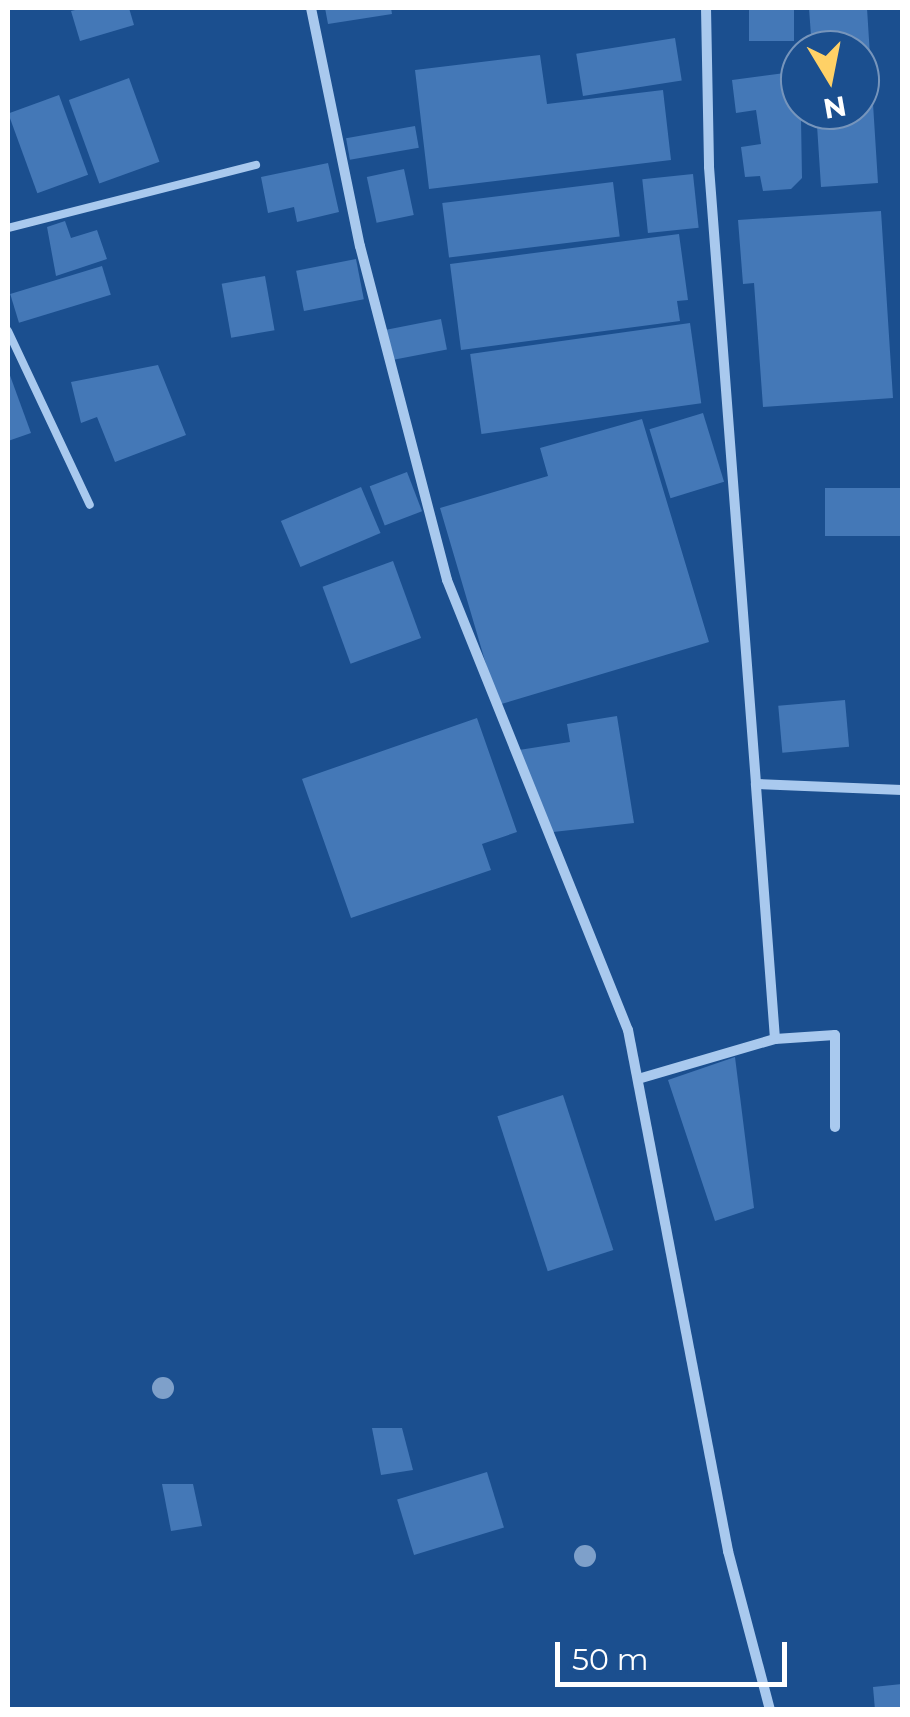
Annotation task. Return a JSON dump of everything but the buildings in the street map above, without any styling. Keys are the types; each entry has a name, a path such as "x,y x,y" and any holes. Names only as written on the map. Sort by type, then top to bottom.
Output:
{"street":[{"path":"312,8 360,246 447,580 619,1006 638,1079 728,1551 770,1710"},
{"path":"706,8 708,167 775,1039"},
{"path":"756,784 902,790"},
{"path":"638,1079 775,1039 835,1035 835,1127"}],"lane":[{"path":"8,228 256,165"},
{"path":"8,331 90,505"}]}
